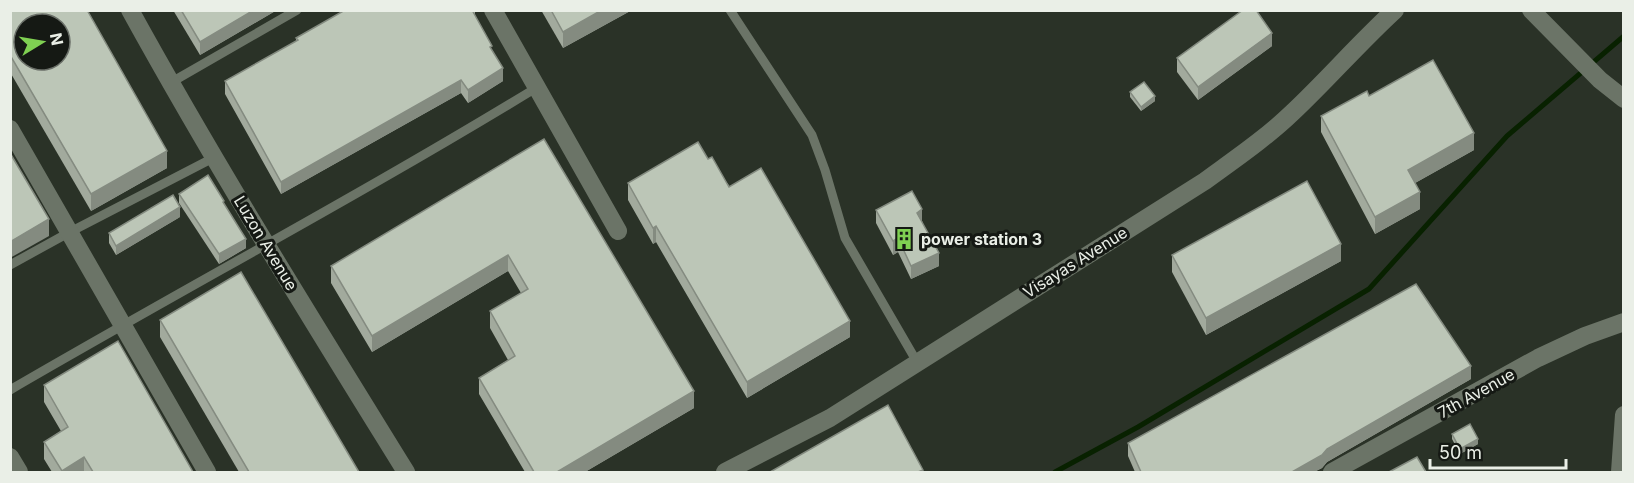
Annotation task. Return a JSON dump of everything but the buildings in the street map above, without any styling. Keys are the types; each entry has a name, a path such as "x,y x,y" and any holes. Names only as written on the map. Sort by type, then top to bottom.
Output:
{"street":[{"name":"Luzon Avenue","path":"130,10 170,83 267,246 406,472"},
{"path":"493,10 618,231"},
{"name":"Visayas Avenue","path":"725,472 830,417 1205,181 1251,148 1293,112 1361,40 1395,10"},
{"path":"1531,10 1600,80 1623,99"},
{"path":"10,129 207,472"},
{"name":"7th Avenue","path":"1332,472 1538,358 1585,336 1623,322"},
{"path":"1620,472 1623,415"},
{"path":"10,457 19,472"}],"lane":[{"path":"170,83 297,10"},
{"path":"730,10 812,135 845,238 917,362"},
{"path":"10,390 122,325 267,246 536,88"},
{"path":"10,265 215,158"}],"waterway":[{"path":"1055,472 1138,427 1369,289 1507,136 1624,36"}],"place":[{"name":"power station 3","path":"904,239"}]}
